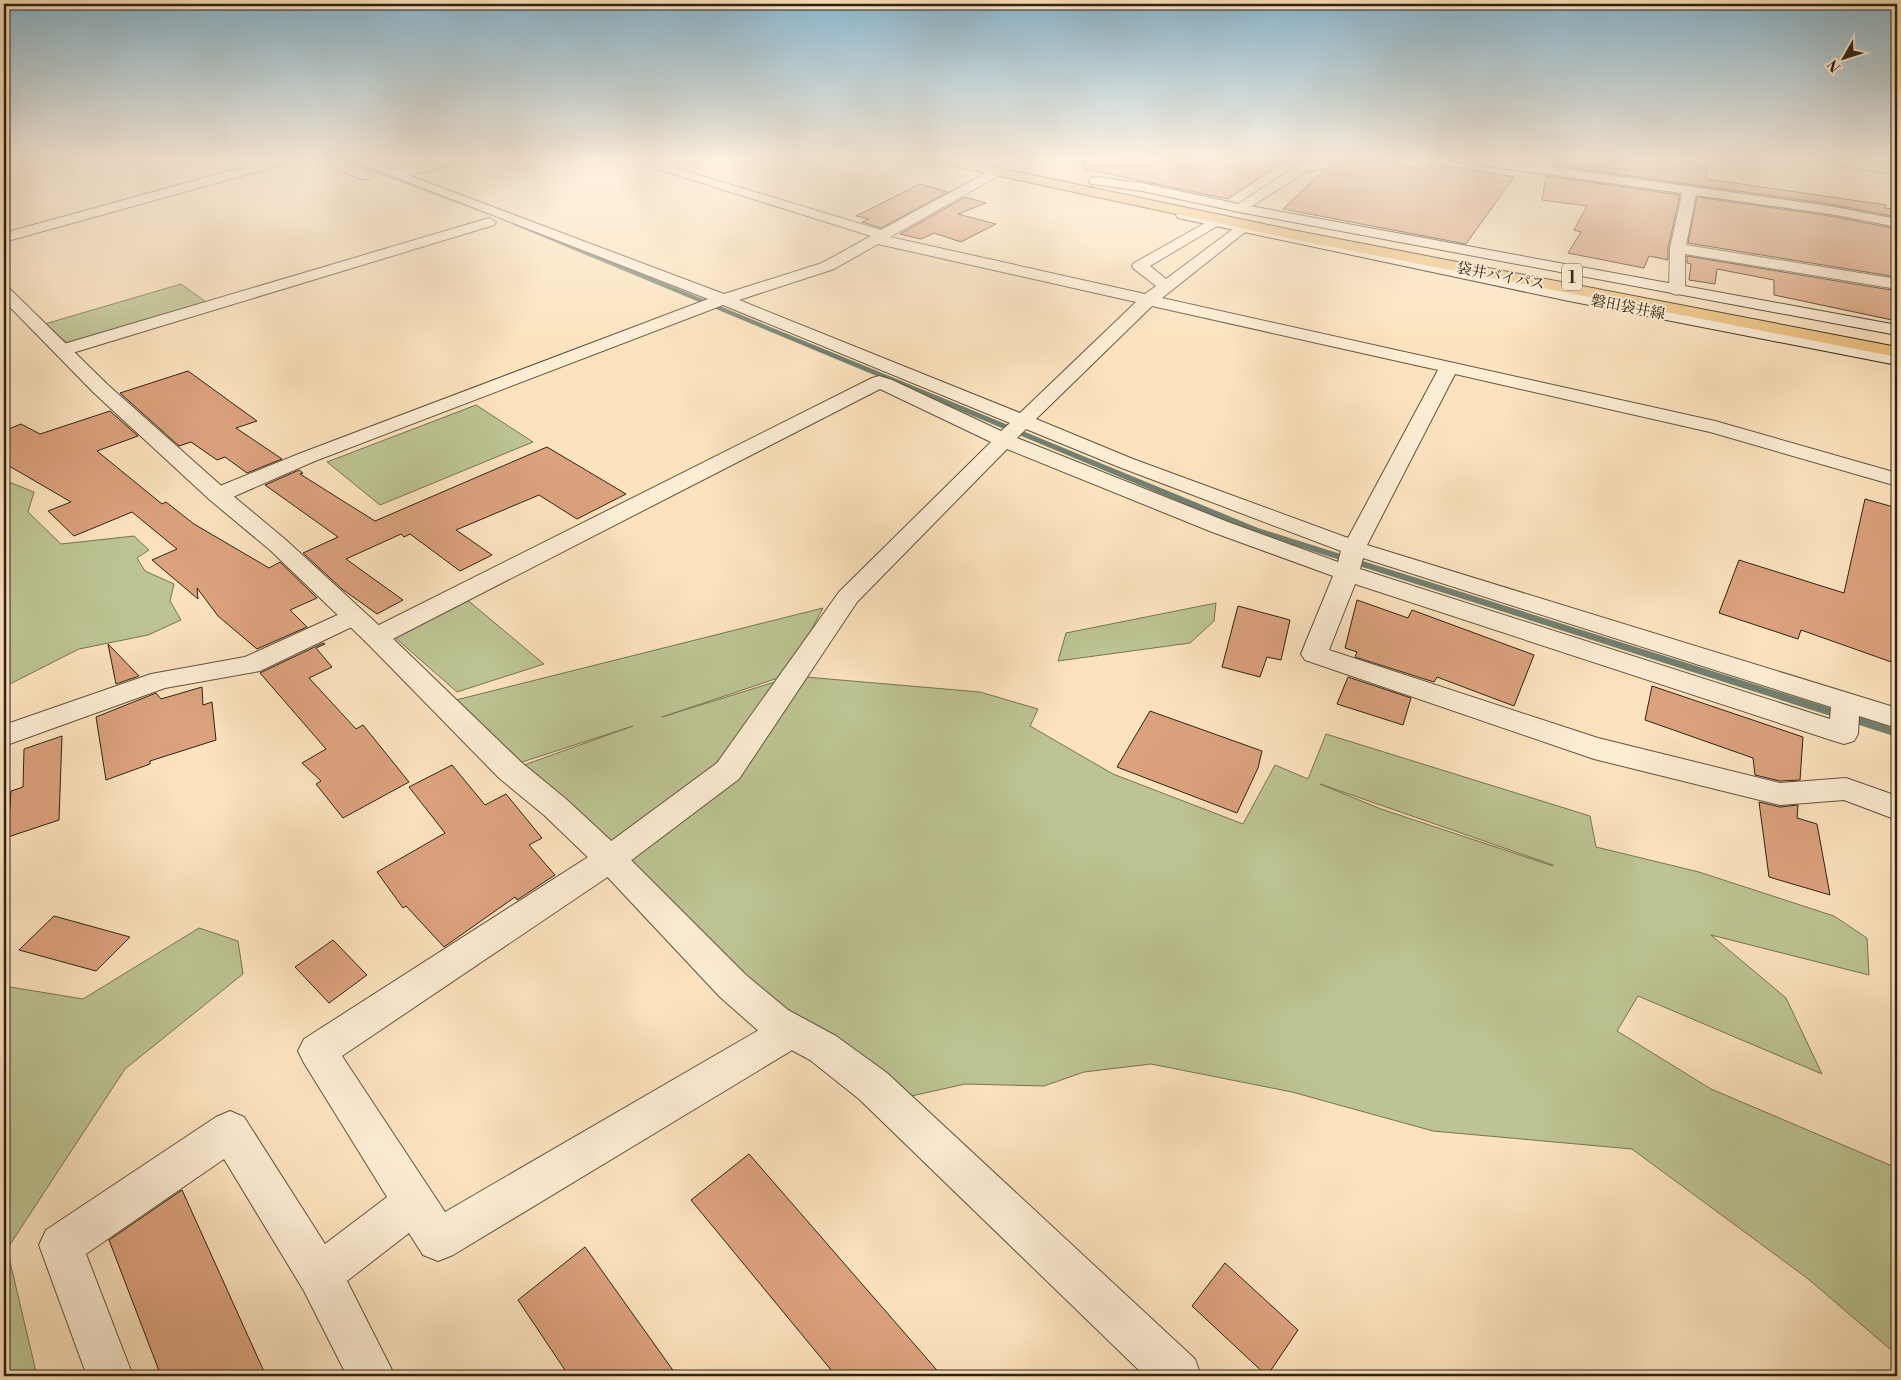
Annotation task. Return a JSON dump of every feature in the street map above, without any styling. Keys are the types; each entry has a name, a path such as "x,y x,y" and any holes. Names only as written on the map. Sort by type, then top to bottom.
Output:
{"highway":[{"name":"袋井バイパス","path":"1250,221 1473,270 1897,352"},
{"name":"袋井バイパス","path":"1285,221 1897,339"}],"street":[{"path":"4,238 64,221"},
{"path":"519,221 723,299 1220,527 1351,560 1844,734 1844,712 1897,718"},
{"path":"830,221 880,237 1147,301 1715,427 1897,480"},
{"path":"218,495 308,457 699,307 828,266 908,221"},
{"name":"磐田袋井線","path":"1309,221 1897,330"},
{"path":"1677,290 1678,248 1684,221"},
{"path":"63,350 489,222 742,324 879,382 1012,431"},
{"path":"1166,286 1140,266 1214,222"},
{"name":"磐田袋井線","path":"1214,222 1897,360"},
{"path":"791,1031 438,1240 317,1051 610,859 728,771 848,597 1012,431 1147,301 1242,229"},
{"path":"1678,248 1897,284"},
{"path":"4,292 101,389 218,495 278,545 376,637 510,770 555,807 610,859 733,986 775,1022 823,1048 872,1086 1178,1376"},
{"path":"1449,368 1351,560 1314,654 1594,748 1780,794 1846,789 1897,808"},
{"path":"376,637 879,382"},
{"path":"4,736 161,680 251,665 353,616"},
{"path":"110,1376 61,1245 230,1131 320,1275 372,1376"},
{"path":"320,1275 414,1202"}],"green space":[{"path":"181,284 206,302 67,343 45,324"},
{"path":"476,405 533,442 380,505 327,462"},
{"path":"4,480 34,492 28,512 61,544 134,536 149,550 137,558 145,571 174,584 170,601 181,620 148,635 79,649 4,687"},
{"path":"465,598 544,664 457,692 391,634"},
{"path":"1216,603 1214,621 1190,643 1058,661 1066,633"},
{"path":"823,608 787,675 662,717 794,676 980,692 1038,709 1030,726 1113,774 1243,824 1275,765 1308,779 1326,734 1590,816 1596,847 1699,872 1834,916 1867,938 1869,975 1711,935 1786,998 1822,1074 1638,996 1617,1031 1711,1089 1897,1168 1897,1355 1807,1278 1632,1149 1433,1131 1292,1092 1151,1064 1084,1072 1044,1086 965,1084 907,1097 733,986 510,770 633,726 516,764 456,700","holes":["1320,784 1553,865 1381,809"]},
{"path":"199,928 238,941 243,974 125,1069 7,1249 37,1376 4,1376 4,986 83,999"}],"building":[{"path":"863,221 893,221 881,228 862,222"},
{"path":"922,221 986,221 996,224 961,242 934,233 921,239 900,234"},
{"path":"1348,221 1482,221 1466,244"},
{"path":"1579,221 1674,221 1668,248 1668,260 1649,256 1644,268 1568,253 1581,232 1574,230"},
{"path":"1692,221 1858,221 1897,229 1897,277 1688,243"},
{"path":"1687,256 1897,291 1897,321 1774,295 1774,280 1717,269 1715,284 1689,280 1691,264 1687,263"},
{"path":"188,371 257,421 236,428 282,459 247,473 225,457 217,460 191,442 179,446 120,393"},
{"path":"110,411 138,436 97,451 162,504 166,502 194,524 269,568 280,562 317,598 290,610 307,627 257,649 218,616 197,588 198,599 152,560 177,549 132,512 74,536 48,511 71,502 4,463 4,431 21,424 40,434"},
{"path":"547,447 626,494 577,519 539,495 456,530 492,555 460,571 410,534 404,537 401,534 346,559 403,600 377,614 342,589 303,553 338,537 265,485 299,470 303,473 300,474 375,521"},
{"path":"1865,499 1897,508 1897,664 1801,630 1798,639 1719,613 1739,560 1844,593"},
{"path":"1357,600 1408,618 1412,610 1534,655 1514,706 1437,677 1434,682 1355,657 1357,652 1345,648"},
{"path":"1238,606 1290,620 1281,660 1267,657 1260,677 1222,667"},
{"path":"323,643 325,644 316,648 332,667 309,678 356,729 363,725 409,782 343,818 316,784 321,781 302,763 326,749 260,673"},
{"path":"108,644 139,676 116,684"},
{"path":"1348,677 1411,698 1403,725 1337,704"},
{"path":"1652,686 1803,737 1800,780 1780,781 1755,775 1753,758 1645,720"},
{"path":"202,687 203,705 212,702 216,740 150,761 150,764 106,780 96,717 156,693 161,699"},
{"path":"1150,711 1262,751 1258,768 1237,813 1117,767"},
{"path":"62,736 59,820 8,837 11,791 23,787 24,749"},
{"path":"452,765 485,805 506,794 542,838 529,845 555,875 517,900 515,897 444,947 406,906 403,908 377,872 445,833 409,787"},
{"path":"1759,802 1780,807 1798,805 1797,818 1817,824 1830,895 1769,877"},
{"path":"54,916 130,937 96,971 19,950"},
{"path":"333,940 367,975 329,1003 295,967"},
{"path":"749,1154 942,1376 836,1376 691,1200"},
{"path":"182,1190 266,1376 161,1376 109,1240"},
{"path":"585,1247 677,1376 569,1376 518,1300"},
{"path":"1225,1263 1298,1330 1267,1376 1192,1306"}],"waterway":[{"path":"516,224 1255,530 1897,733"}]}
